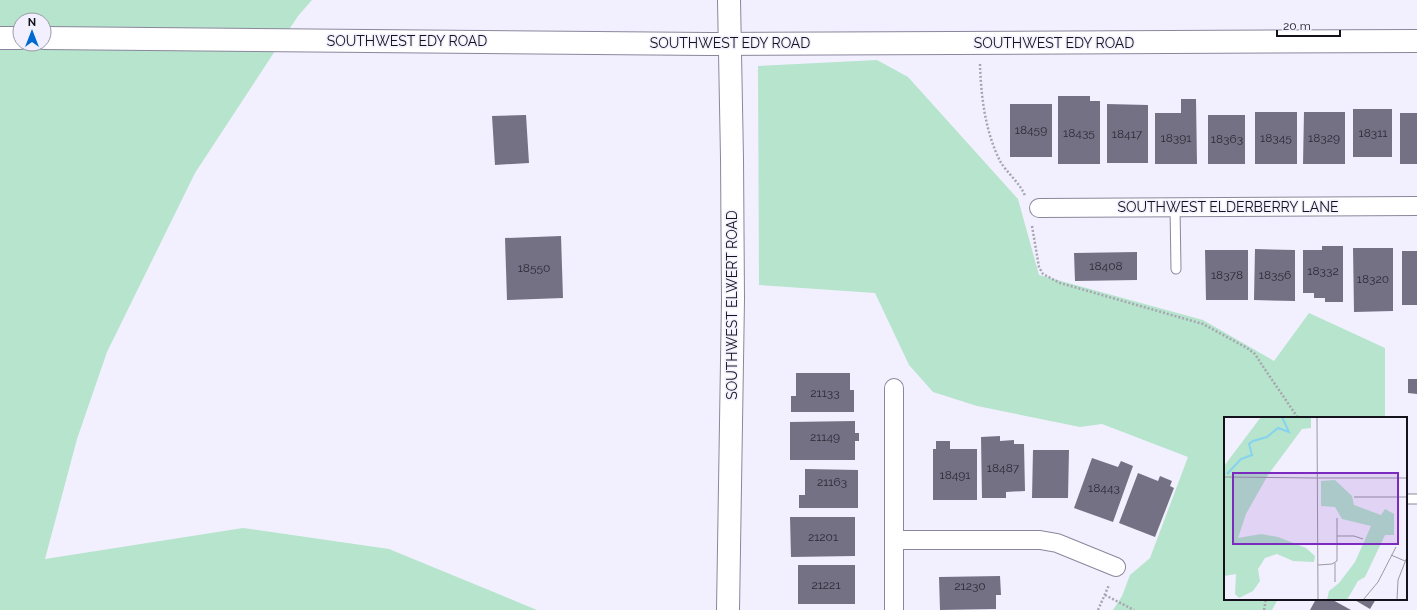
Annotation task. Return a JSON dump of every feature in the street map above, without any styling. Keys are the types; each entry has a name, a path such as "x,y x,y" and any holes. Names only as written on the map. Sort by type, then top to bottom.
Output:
{"main road":[{"name":"SOUTHWEST ELWERT ROAD","path":"728,610 733,299 729,0"},
{"path":"0,38 12,38"},
{"name":"SOUTHWEST EDY ROAD","path":"52,38 730,44 1417,41"}],"street":[{"name":"SOUTHWEST ELDERBERRY LANE","path":"1032,211 1175,207 1417,206"},
{"path":"894,388 894,610"},
{"path":"894,540 1040,540 1057,543 1116,567"}],"lane":[{"path":"1175,207 1176,269"}],"path":[{"path":"979,43 982,95 995,148 1000,162 1023,191 1032,211 1039,267 1043,274 1060,283 1203,324 1247,348 1258,360 1297,417"},
{"path":"1098,610 1116,567"},
{"path":"1105,595 1134,610"},
{"path":"1264,610 1266,600"}],"green space":[{"path":"0,0 312,0 298,16 195,173 107,352 77,439 45,559 243,528 389,549 537,610 0,610"},
{"path":"877,60 908,77 1018,199 1039,275 1203,320 1274,361 1309,313 1385,348 1385,417 1224,417 1224,600 1277,600 1272,610 1113,610 1122,596 1130,575 1150,558 1188,457 1102,424 1080,427 977,406 933,392 909,365 875,293 759,285 758,66"}],"building":[{"path":"1058,96 1090,96 1090,101 1100,101 1100,164 1058,164"},
{"path":"1181,99 1196,99 1197,164 1155,164 1155,113 1181,113"},
{"path":"1010,104 1052,104 1052,157 1010,157"},
{"path":"1107,104 1148,105 1148,163 1107,163"},
{"path":"1353,109 1392,109 1392,157 1353,157"},
{"path":"1255,112 1297,112 1297,164 1255,164"},
{"path":"1304,112 1345,112 1345,164 1303,164"},
{"path":"1400,113 1417,113 1417,164 1400,164"},
{"path":"526,115 529,163 495,165 492,116"},
{"path":"1208,115 1245,115 1245,164 1208,164"},
{"path":"561,236 563,298 507,300 505,238"},
{"path":"1322,246 1343,246 1343,302 1325,302 1325,298 1314,298 1314,293 1303,293 1303,250 1322,250"},
{"path":"1353,248 1393,248 1393,311 1354,312"},
{"path":"1255,249 1295,250 1295,301 1254,300"},
{"path":"1205,250 1248,250 1248,300 1206,300"},
{"path":"1402,251 1417,251 1417,305 1402,305"},
{"path":"1137,252 1137,280 1075,281 1074,253"},
{"path":"796,373 850,373 850,390 854,390 854,412 791,412 791,396 796,396"},
{"path":"1408,379 1417,379 1417,394 1408,393"},
{"path":"855,421 855,433 859,433 859,441 855,441 855,460 790,460 790,422"},
{"path":"1000,436 1000,441 1014,440 1014,444 1024,444 1025,491 1006,492 1006,498 982,498 981,437"},
{"path":"936,441 950,441 950,449 977,449 977,500 933,500 933,449 936,449"},
{"path":"1033,450 1069,450 1068,498 1032,498"},
{"path":"1092,458 1118,467 1121,461 1133,466 1113,522 1074,508"},
{"path":"805,469 858,470 858,508 799,508 799,495 805,495"},
{"path":"1138,473 1158,481 1160,476 1172,481 1170,486 1174,488 1155,537 1119,523"},
{"path":"790,517 855,517 855,556 791,557"},
{"path":"798,565 855,565 855,604 798,604"},
{"path":"1000,576 1001,595 996,595 996,609 940,610 939,577"},
{"path":"1315,600 1333,600 1351,610 1310,610"},
{"path":"1355,600 1375,600 1370,609"}]}
